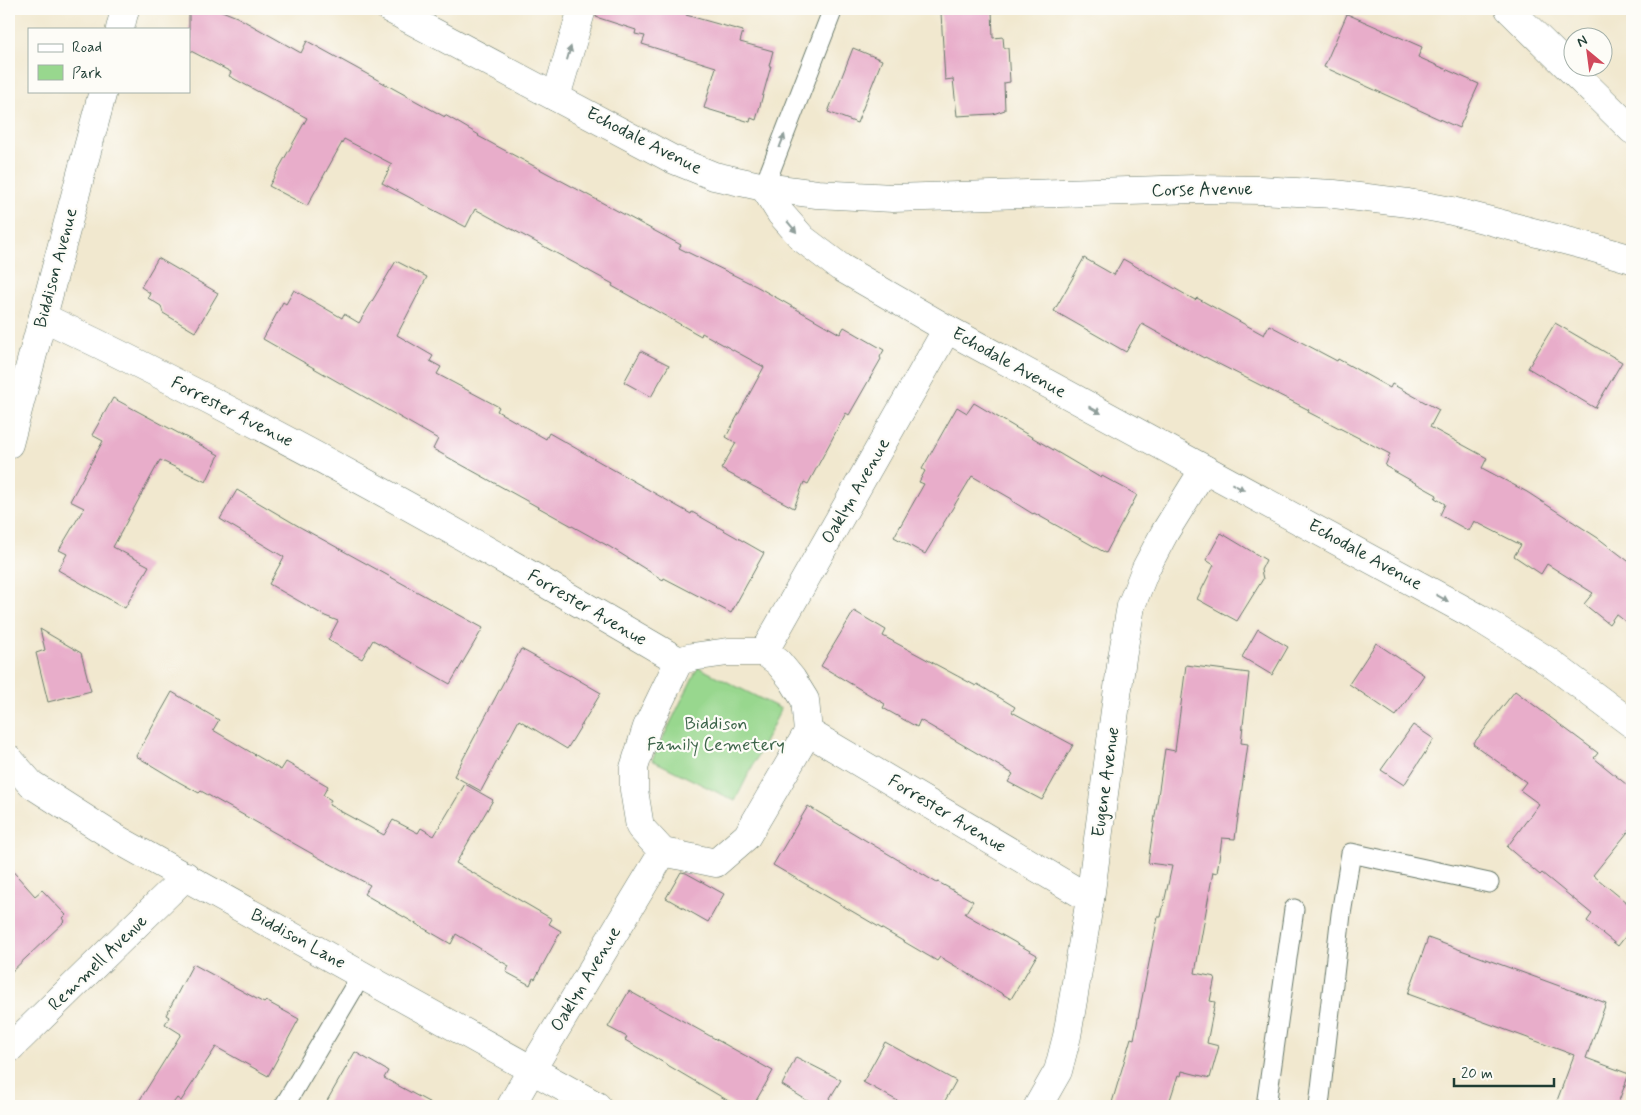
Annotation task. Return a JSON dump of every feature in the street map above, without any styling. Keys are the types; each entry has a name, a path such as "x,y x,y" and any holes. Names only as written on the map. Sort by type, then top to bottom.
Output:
{"street":[{"path":"120,28 125,9"},
{"name":"Echodale Avenue","path":"390,9 672,159 714,176 764,187 781,214 803,239 840,267 947,329 1479,618 1548,661 1632,724"},
{"path":"556,97 582,9"},
{"path":"1509,9 1632,130"},
{"name":"Biddison Avenue","path":"9,444 103,92"},
{"name":"Corse Avenue","path":"764,187 817,194 893,198 1196,189 1334,194 1452,211 1632,259"},
{"name":"Forrester Avenue","path":"43,317 124,355 309,451 680,662"},
{"name":"Oaklyn Avenue","path":"764,652 947,329"},
{"name":"Eugene Avenue","path":"1038,1106 1058,1071 1067,1036 1090,899 1122,658 1131,606 1146,568 1165,532 1204,469"},
{"path":"728,652 764,652 778,662 792,678 805,700 808,732 747,836 716,863 663,852 640,827 634,790 634,768 647,726 680,662 692,657 728,652"},
{"name":"Forrester Avenue","path":"808,732 1090,899"},
{"name":"Biddison Lane","path":"9,759 31,784 117,839 597,1106"},
{"name":"Oaklyn Avenue","path":"511,1106 663,852"},
{"name":"Remmell Avenue","path":"9,1049 186,876"}],"lane":[{"path":"764,187 833,9"},
{"path":"1320,1106 1341,914 1351,853 1489,883"},
{"path":"1266,1106 1294,909"},
{"path":"284,1106 362,974"}],"green space":[{"name":"Biddison Family Cemetery","path":"698,667 781,709 735,801 652,760"}],"building":[{"path":"189,9 217,9 237,17 301,53 307,41 445,117 445,115 478,136 681,245 679,248 756,286 840,334 844,327 884,350 880,357 881,359 849,415 846,413 808,484 804,482 794,508 721,469 736,443 726,437 764,367 702,333 701,336 612,286 613,284 475,209 466,227 382,183 392,164 344,139 307,206 269,186 307,118 229,76 231,72 190,51"},
{"path":"597,9 688,9 686,15 743,31 740,42 773,51 769,66 771,66 756,120 751,118 750,122 704,108 716,67 642,44 645,36 635,34 636,30 596,17"},
{"path":"992,10 993,38 1003,37 1004,48 1008,48 1010,82 1004,83 1005,110 993,114 957,116 953,79 945,80 941,13"},
{"path":"1347,14 1422,47 1418,57 1479,84 1459,128 1324,67"},
{"path":"853,48 882,60 857,123 828,112"},
{"path":"158,258 218,293 195,332 163,313 161,306 148,298 150,293 141,287"},
{"path":"1084,258 1114,275 1123,259 1195,300 1197,298 1264,335 1269,325 1337,361 1338,359 1390,388 1392,384 1439,410 1430,427 1487,458 1482,468 1527,492 1598,538 1632,564 1632,627 1616,614 1609,624 1584,604 1593,593 1547,564 1541,574 1514,556 1521,545 1474,521 1469,531 1440,515 1445,504 1435,498 1437,495 1385,466 1390,454 1142,324 1126,352 1054,311"},
{"path":"396,261 427,277 397,335 433,356 430,361 441,367 437,374 499,407 497,411 546,439 549,433 691,514 692,512 764,553 731,613 664,578 663,580 610,547 433,449 438,439 263,339 283,302 286,304 294,290 342,318 344,314 359,323"},
{"path":"1555,323 1622,362 1595,408 1528,368"},
{"path":"641,351 669,365 651,397 624,382"},
{"path":"113,398 219,455 206,482 160,460 113,547 149,566 125,608 58,570 67,554 59,550 84,508 70,501 103,441 92,435"},
{"path":"974,403 1101,478 1102,476 1137,495 1106,553 1033,514 1012,501 1012,499 972,476 925,554 894,537 924,484 919,482 925,471 922,469 957,407 967,413"},
{"path":"237,490 483,628 450,684 373,640 362,659 328,640 338,621 325,616 269,584 284,557 220,519"},
{"path":"1221,533 1266,560 1261,570 1263,579 1237,621 1197,599 1214,565 1206,560"},
{"path":"854,611 886,630 883,636 976,686 977,684 984,688 1015,707 1012,712 1073,745 1042,800 1008,782 1013,774 920,720 917,727 883,708 885,704 821,666"},
{"path":"40,629 81,653 91,691 48,702 36,653 45,650"},
{"path":"1258,629 1288,647 1272,675 1242,657"},
{"path":"1376,643 1424,675 1396,716 1349,684"},
{"path":"521,649 601,693 567,749 519,720 481,791 454,776"},
{"path":"1186,665 1249,673 1241,743 1248,744 1235,839 1222,838 1217,873 1213,872 1195,973 1215,977 1210,1001 1215,1002 1207,1043 1219,1046 1210,1078 1182,1071 1181,1076 1178,1075 1168,1106 1111,1106 1131,1038 1134,1039 1158,917 1161,917 1172,866 1148,863 1165,749 1175,751"},
{"path":"1515,691 1598,753 1594,758 1632,789 1632,827 1593,875 1632,907 1632,928 1618,946 1587,921 1592,914 1542,873 1540,875 1507,847 1539,804 1520,790 1526,782 1473,744"},
{"path":"172,692 219,720 213,730 281,770 286,762 328,786 323,795 331,800 329,805 384,835 393,820 418,833 421,828 434,836 465,784 493,800 456,863 552,919 549,924 561,931 535,979 533,978 530,985 506,972 509,966 456,934 451,944 364,894 370,885 201,791 199,793 179,782 136,756"},
{"path":"1413,725 1434,739 1404,785 1381,770"},
{"path":"808,806 937,883 973,901 965,914 1037,955 1011,999 940,957 937,961 773,865"},
{"path":"9,867 35,896 42,890 66,915 63,918 65,921 9,974"},
{"path":"681,872 724,894 708,922 666,898"},
{"path":"1428,938 1606,1003 1586,1058 1629,1074 1617,1106 1555,1106 1574,1055 1408,994"},
{"path":"193,964 264,1003 266,1001 299,1019 268,1076 216,1047 181,1101 177,1098 171,1106 136,1106 181,1034 165,1024 169,1017 166,1015"},
{"path":"629,991 773,1071 753,1106 737,1106 625,1040 627,1037 608,1027"},
{"path":"885,1042 956,1081 942,1106 907,1106 863,1082"},
{"path":"355,1052 388,1071 384,1078 436,1106 324,1106"},
{"path":"796,1057 841,1080 825,1106 816,1106 782,1085"}]}
